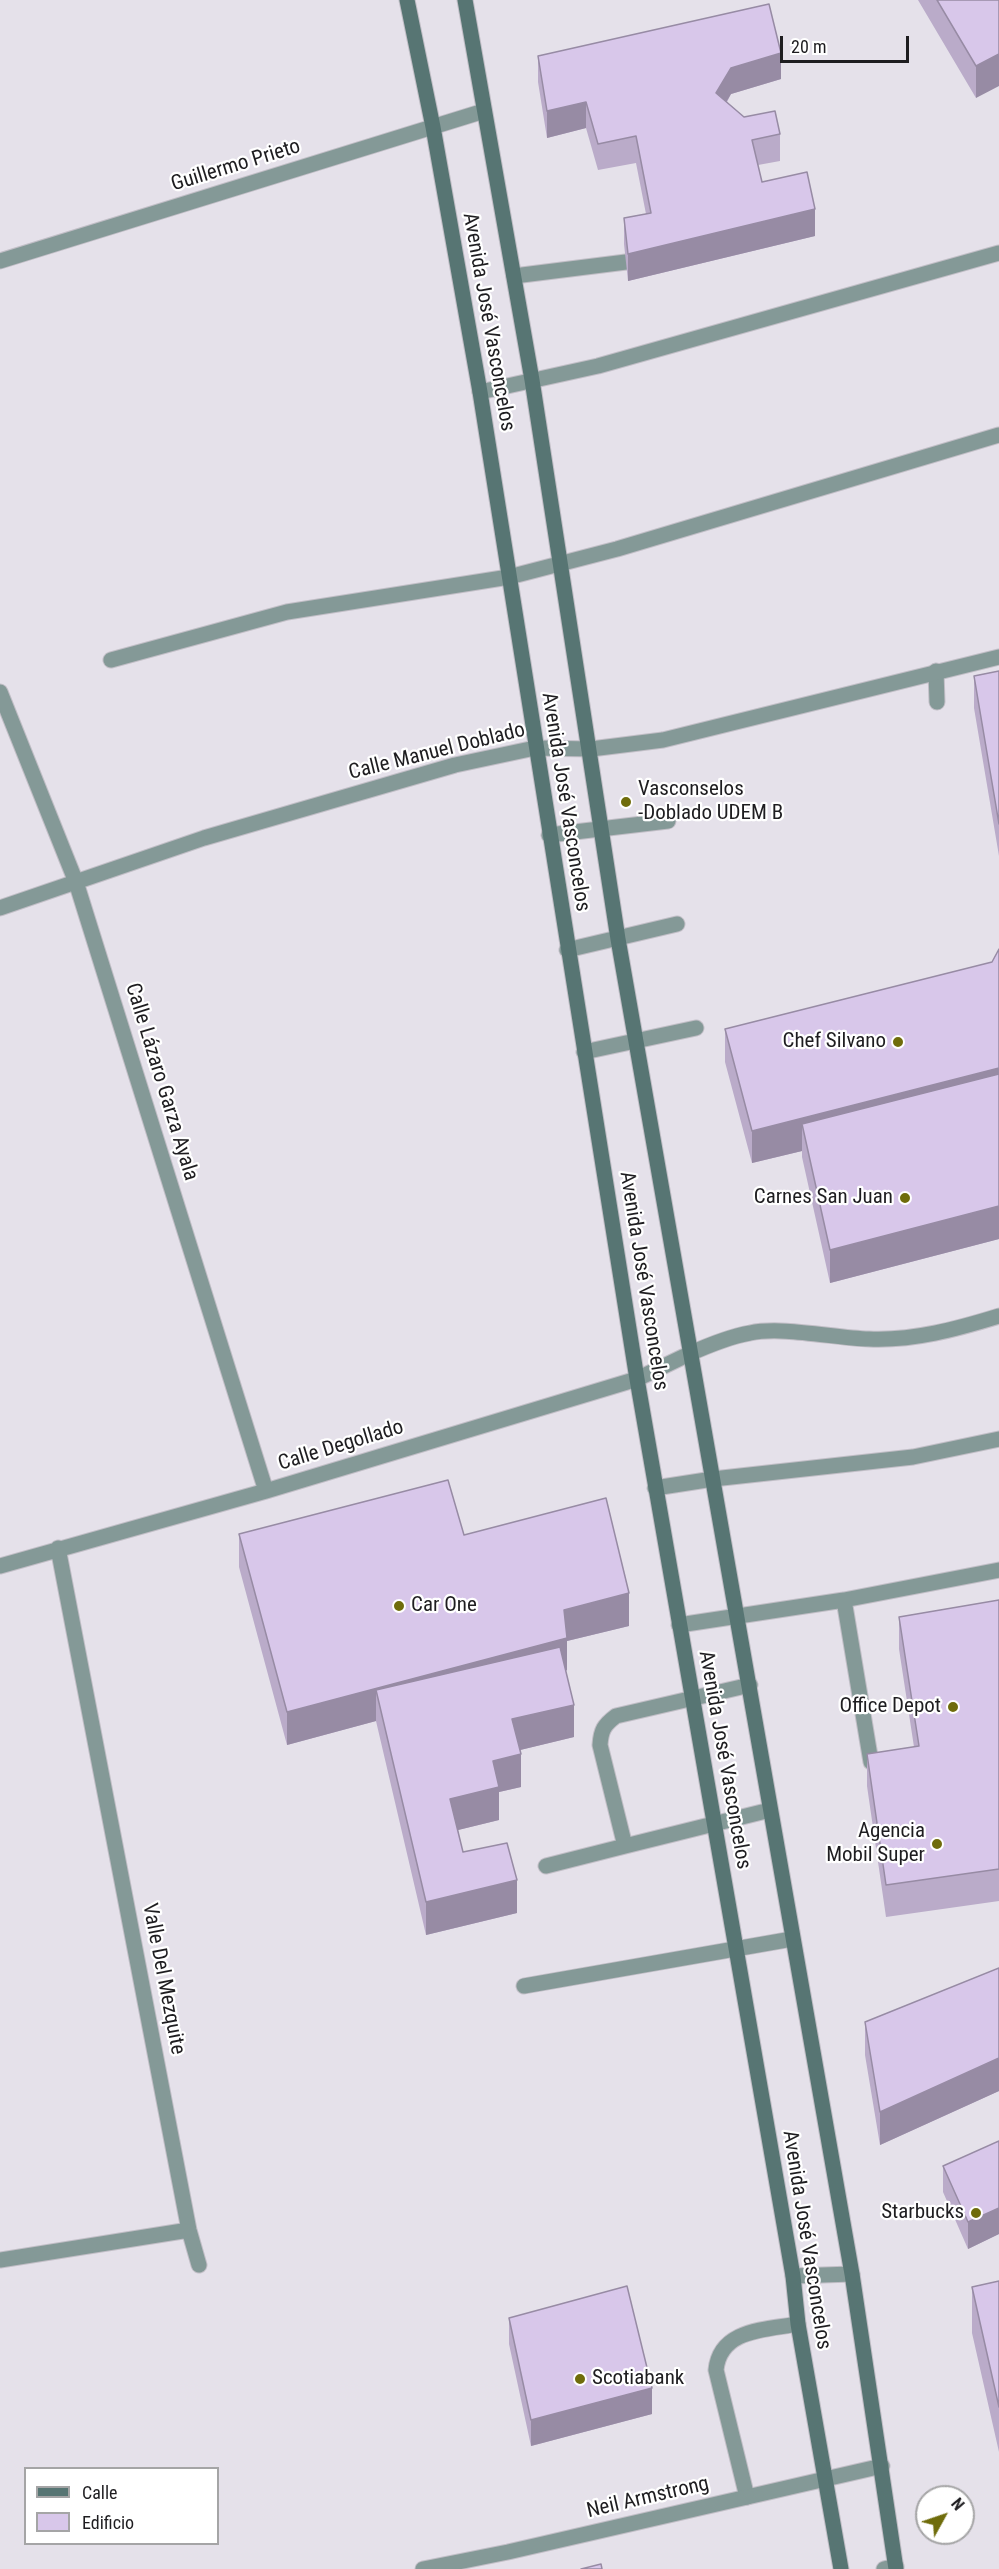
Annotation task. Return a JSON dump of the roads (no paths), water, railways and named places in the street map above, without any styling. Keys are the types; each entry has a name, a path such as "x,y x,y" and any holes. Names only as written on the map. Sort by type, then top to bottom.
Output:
{"main road":[{"name":"Avenida José Vasconcelos","path":"465,0 532,380 591,749 618,939 852,2274 882,2466 892,2568"},
{"name":"Avenida José Vasconcelos","path":"410,1 480,392 567,950 655,1488 793,2276 798,2324 841,2569"}],"street":[{"name":"Guillermo Prieto","path":"0,261 484,111"},
{"path":"480,392 598,366 999,253"},
{"path":"514,276 626,261"},
{"path":"111,660 287,612 509,577 999,435"},
{"name":"Calle Manuel Doblado","path":"0,908 204,838 456,765 535,748 591,749 663,740 999,657"},
{"path":"936,671 937,702"},
{"name":"Calle Lázaro Garza Ayala","path":"0,692 3,712 76,882 266,1491"},
{"path":"549,836 668,821"},
{"path":"567,950 677,924"},
{"path":"584,1052 696,1028"},
{"name":"Calle Degollado","path":"0,1566 266,1491 637,1379 721,1340 752,1332 870,1340 926,1335 968,1326 999,1316"},
{"path":"655,1488 913,1456 999,1439"},
{"name":"Valle Del Mezquite","path":"58,1548 189,2230 199,2265"},
{"path":"679,1625 844,1600 999,1570"},
{"path":"844,1600 871,1762"},
{"path":"625,1846 600,1746 601,1732 605,1724 616,1716 750,1685"},
{"path":"546,1866 770,1810"},
{"path":"524,1986 735,1951 792,1939"},
{"path":"0,2260 189,2230"},
{"path":"793,2276 852,2274"},
{"path":"747,2497 716,2370 718,2357 732,2339 798,2324"},
{"name":"Neil Armstrong","path":"423,2569 882,2466"}],"place":[{"name":"Vasconselos -Doblado UDEM B","path":"626,802"},
{"name":"Chef Silvano","path":"898,1042"},
{"name":"Carnes San Juan","path":"905,1198"},
{"name":"Car One","path":"399,1606"},
{"name":"Office Depot","path":"953,1707"},
{"name":"Agencia Mobil Super","path":"937,1844"},
{"name":"Starbucks","path":"976,2213"},
{"name":"Scotiabank","path":"580,2379"}]}
